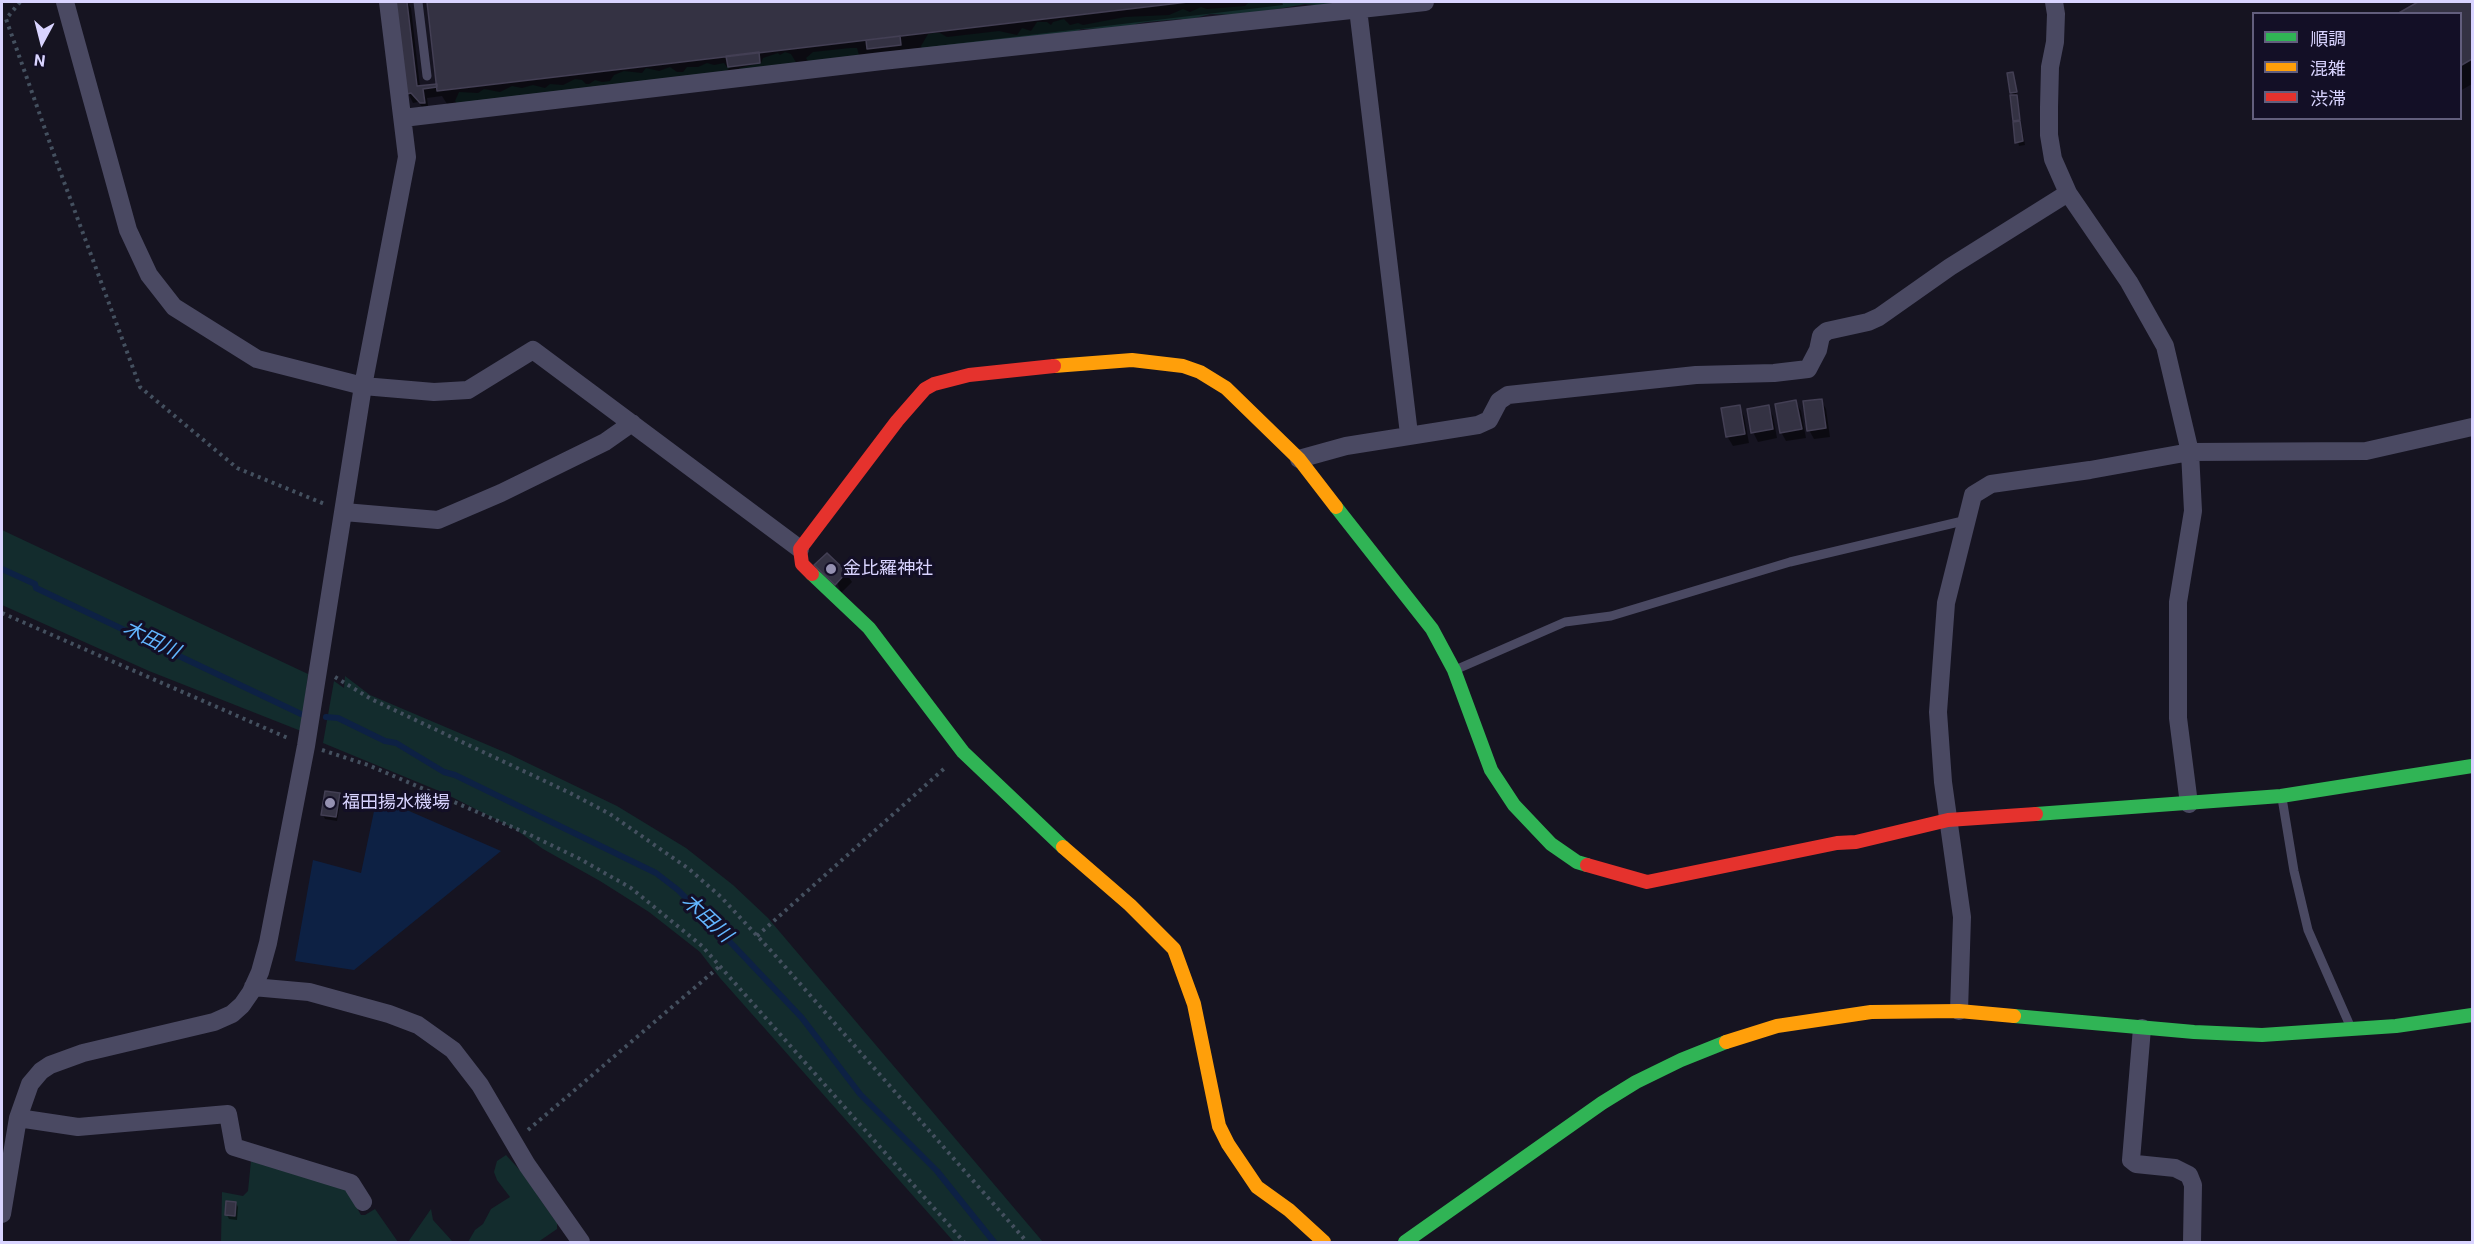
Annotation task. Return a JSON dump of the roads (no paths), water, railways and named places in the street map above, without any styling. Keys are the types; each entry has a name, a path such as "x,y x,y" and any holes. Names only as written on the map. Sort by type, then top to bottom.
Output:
{"street":[{"path":"65,2 128,230 149,275 174,307 257,359 363,386 434,392 468,390 533,350 800,549"},
{"path":"2,1214 18,1118 30,1084 50,1065 83,1053 214,1022 237,1009 254,987 268,943 306,746 345,512 363,386 407,157 388,2"},
{"path":"402,118 906,59 1425,2"},
{"path":"2054,2 2055,42 2050,67 2049,135 2053,159 2068,193 2128,282 2165,346 2190,452 2193,511 2178,602 2178,706 2189,804"},
{"path":"1358,9 1409,434"},
{"path":"1299,459 1346,446 1409,434 1478,425 1489,420 1499,401 1508,395 1696,375 1774,374 1808,369 1818,350 1821,336 1827,331 1868,322 1879,317 1950,267 2068,193"},
{"path":"1324,1242 1289,1210 1257,1187 1228,1144 1219,1126 1194,1004 1174,949 1130,905 1059,843 963,752 868,628 802,564 800,549 897,421 925,389 946,380 969,375 1106,361 1150,361 1183,366 1200,372 1226,388 1299,459 1432,629 1454,670 1491,770 1514,805 1551,844 1577,862 1647,882 1837,843 1856,842 1948,820 2281,796 2472,766"},
{"path":"345,512 438,520 501,493 584,452 632,423"},
{"path":"1959,1011 1962,916 1948,820 1938,711 1946,603 1973,495 1991,484 2090,470 2190,452 2366,451 2472,428"},
{"path":"254,987 309,992 338,998 389,1014 418,1026 453,1050 470,1069 527,1165 581,1242"},
{"path":"1405,1242 1602,1103 1636,1082 1680,1060 1726,1042 1788,1024 1871,1012 1959,1011 2142,1028 2262,1035 2352,1029 2472,1015"},
{"path":"2142,1028 2131,1160 2136,1164 2175,1168 2189,1174 2193,1185 2192,1242"},
{"path":"18,1118 78,1127 228,1114 234,1147 351,1183 363,1202"}],"lane":[{"path":"418,2 427,76"},
{"path":"1454,670 1565,622 1611,616 1790,562 1966,520"},
{"path":"2281,796 2294,871 2308,930 2352,1029"}],"water":[{"path":"377,797 501,851 354,970 295,961 313,860 361,873"}],"waterway":[{"name":"木田川","path":"2,569 35,584 36,588 301,714"},
{"name":"木田川","path":"326,717 338,718 385,741 396,743 444,772 455,775 656,873 678,890 802,1018 860,1094 937,1171 994,1242"}],"place":[{"name":"金比羅神社","path":"831,569"},
{"name":"福田揚水機場","path":"330,803"}]}
